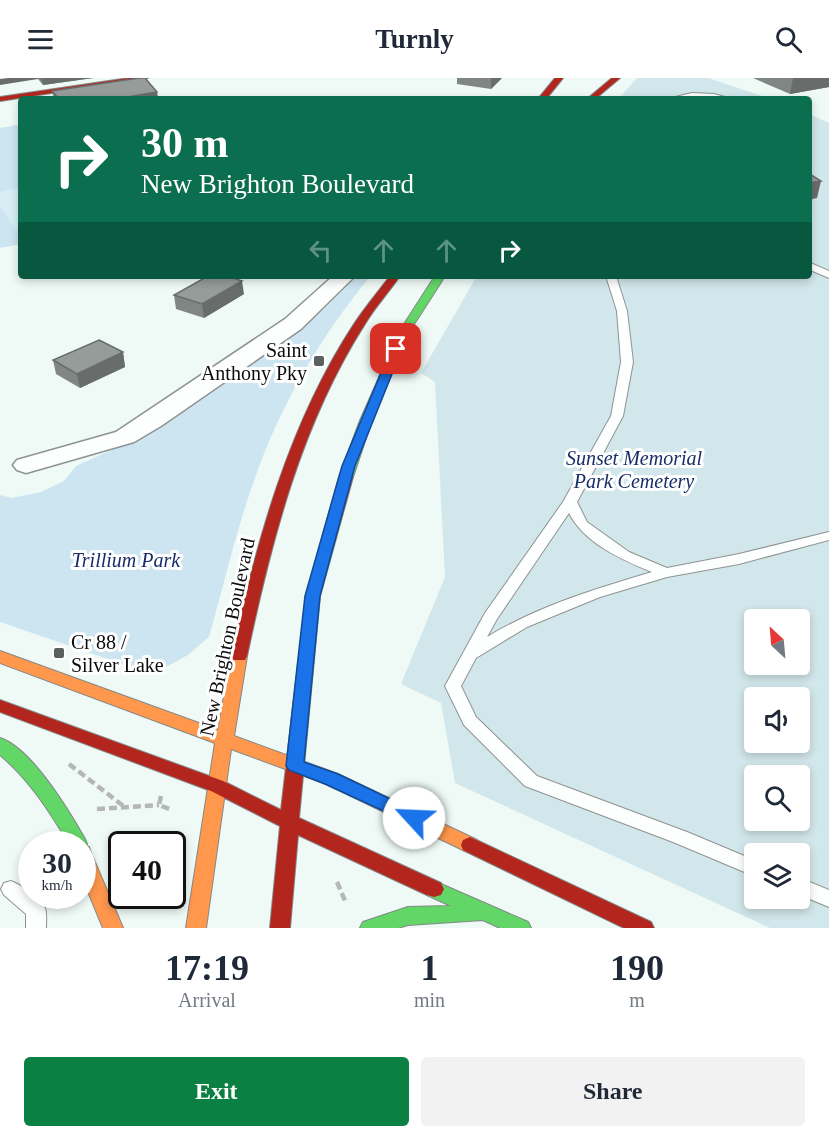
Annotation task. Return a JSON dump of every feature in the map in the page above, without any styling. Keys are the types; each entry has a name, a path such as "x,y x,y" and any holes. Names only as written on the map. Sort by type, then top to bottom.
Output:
{"main road":[{"path":"32,96 144,78"},
{"path":"544,96 559,78"},
{"path":"583,96 597,78"},
{"path":"595,96 616,78"},
{"path":"0,99 18,98"},
{"name":"New Brighton Boulevard","path":"196,928 234,684 252,591 275,511 326,383 355,331 393,279"},
{"path":"280,928 313,596 349,466 365,423 404,332 439,279"},
{"path":"2,657 226,739 351,788 644,928"},
{"path":"0,706 217,786 339,847 521,928"},
{"path":"0,745 9,750 71,831"},
{"path":"96,887 113,928"},
{"path":"370,928 408,916 493,914"}],"street":[{"path":"26,465 125,436 152,421 293,324 342,279"}],"lane":[{"path":"678,96 711,96"},
{"path":"812,267 829,275"},
{"path":"612,279 621,311 627,362 616,416 570,502 490,617 453,686 470,721 531,781 744,864"},
{"path":"570,502 581,524 624,555 666,573"},
{"path":"470,654 522,623 595,594 666,573 738,559 829,536"},
{"path":"11,889 36,910 36,928"},
{"path":"810,890 829,898"}],"path":[{"path":"60,758 126,808"},
{"path":"159,805 162,793"},
{"path":"94,810 159,805 172,810"},
{"path":"336,878 348,909"}],"green space":[{"path":"637,78 708,78 763,96 621,96"},
{"name":"Sunset Memorial Park Cemetery","path":"812,115 829,123 829,928 770,928 455,783 441,703 401,684 445,577 435,382 421,373 475,279 812,279"},
{"path":"18,125 18,245 0,248 0,128"},
{"name":"Trillium Park","path":"354,279 368,279 318,349 276,425 242,517 209,637 188,655 166,667 140,670 0,622 0,495 12,498 41,492 64,481 76,466 149,433 264,354 324,309"}],"shaded area":[{"path":"18,189 18,230 16,230 0,206 0,192"}],"building":[{"path":"145,78 157,92 134,96 56,96 52,91"},
{"path":"812,175 821,181 812,182"},
{"path":"203,279 242,281 202,304 174,295"},
{"path":"99,340 123,352 77,374 53,360"}],"traffic: fast":[{"path":"346,477 365,423 404,332 438,279"},
{"path":"0,745 44,790 70,831"},
{"path":"434,889 521,928"},
{"path":"370,928 408,916 480,913"}],"traffic: slow":[{"path":"196,928 218,776 239,656"},
{"path":"0,657 332,779 470,845"},
{"path":"96,887 113,928"}],"traffic: jam":[{"path":"21,96 144,78"},
{"path":"544,96 559,78"},
{"path":"595,96 616,78"},
{"path":"0,99 18,96"},
{"path":"239,656 258,572 298,448 315,408 355,331 393,279"},
{"path":"280,928 299,714 313,596 346,477"},
{"path":"0,706 217,786 339,847 434,889"},
{"path":"470,845 644,928"}],"place":[{"name":"Saint Anthony Pky","path":"319,361"},
{"name":"Cr 88 / Silver Lake","path":"59,653"}],"route":[{"path":"396,349 349,466 313,596 295,766 332,779 414,818"}]}
